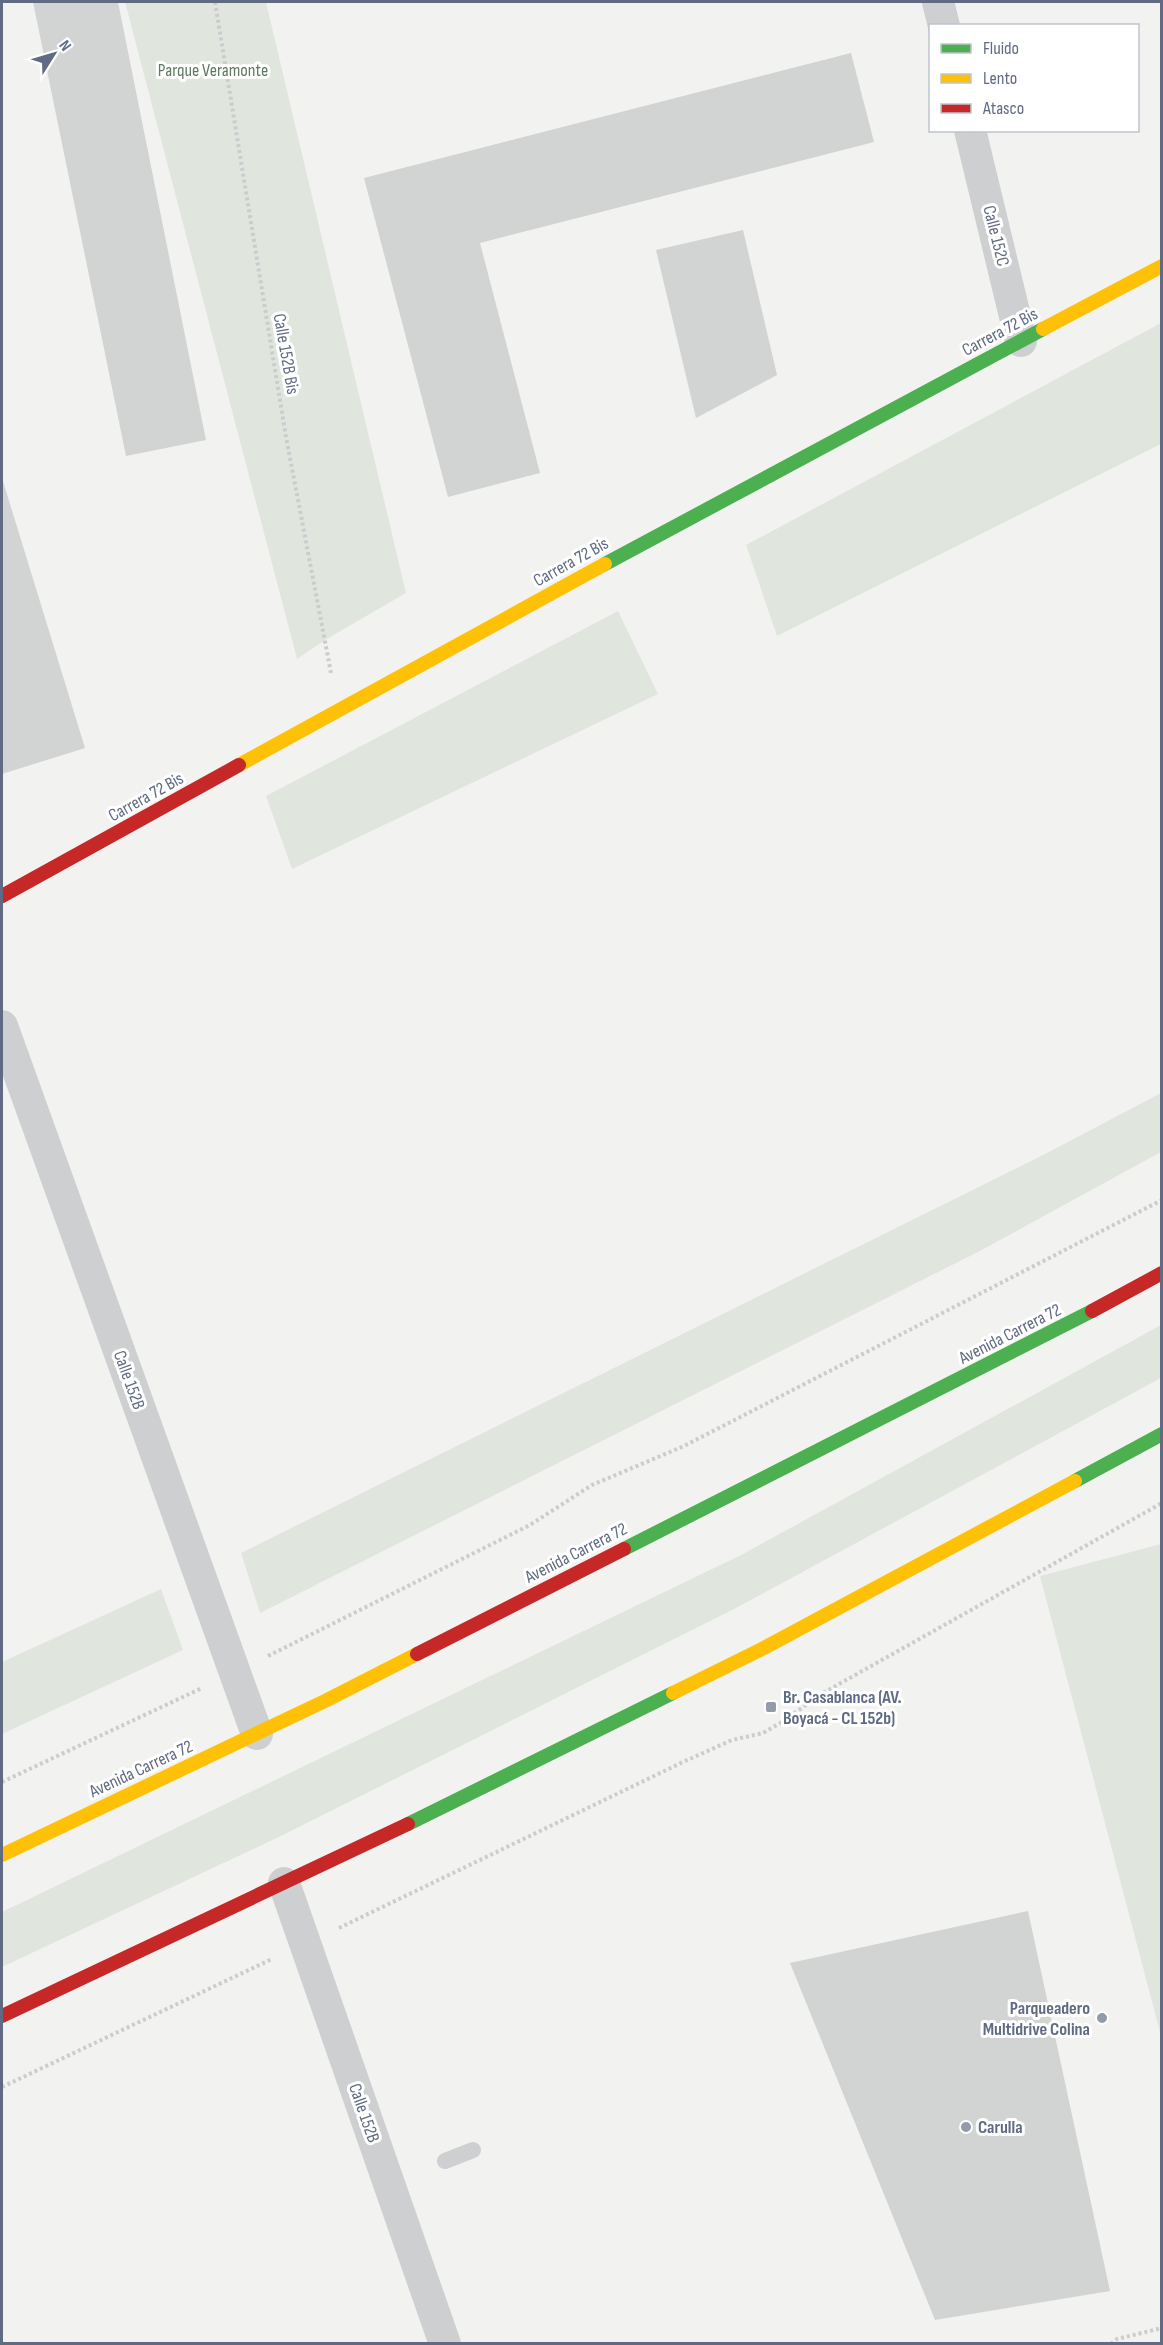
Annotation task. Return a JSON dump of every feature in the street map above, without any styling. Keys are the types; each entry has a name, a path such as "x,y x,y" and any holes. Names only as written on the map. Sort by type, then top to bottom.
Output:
{"main road":[{"name":"Carrera 72 Bis","path":"2,896 670,528 1161,266"},
{"name":"Avenida Carrera 72","path":"2,1855 257,1734 1052,1333 1161,1273"},
{"path":"2,2016 284,1883 762,1649 1161,1434"}],"street":[{"path":"938,2 944,24"},
{"name":"Calle 152C","path":"970,132 1022,341"},
{"name":"Calle 152B","path":"2,1026 233,1673 257,1734"},
{"name":"Calle 152B","path":"284,1883 445,2343"}],"lane":[{"path":"445,2161 474,2151"}],"path":[{"name":"Calle 152B Bis","path":"215,2 286,437 338,709"},
{"path":"2,1782 233,1673 530,1525 592,1485 684,1446 1161,1200"},
{"path":"2,2087 693,1757 732,1740 763,1733 823,1693 1161,1503"},
{"path":"1111,2343 1117,2339 1161,2328"}],"green space":[{"name":"Parque Veramonte","path":"125,2 266,2 406,593 297,659"},
{"path":"1161,323 1161,444 777,636 746,545"},
{"path":"618,611 658,694 292,869 266,796"},
{"path":"1161,1093 1161,1152 978,1252 260,1613 241,1553 1045,1154"},
{"path":"1161,1325 1161,1378 736,1608 279,1837 2,1967 2,1912 741,1555"},
{"path":"1162,1544 1161,2036 1040,1576"},
{"path":"161,1589 183,1650 2,1734 2,1662"}],"building":[{"path":"33,2 118,2 206,440 126,456"},
{"path":"851,53 874,142 480,243 540,473 448,497 364,178"},
{"path":"743,230 777,375 696,418 656,250"},
{"path":"2,478 85,748 2,774"},
{"name":"Carulla","path":"1028,1911 1110,2291 935,2320 790,1963"}],"traffic: fast":[{"path":"605,564 1043,329"},
{"path":"624,1549 1092,1311"},
{"path":"1075,1481 1162,1434"},
{"path":"408,1824 673,1693"}],"traffic: slow":[{"path":"1043,329 1162,266"},
{"path":"239,765 605,564"},
{"path":"673,1693 762,1649 1075,1481"},
{"path":"2,1855 327,1700 417,1654"}],"traffic: jam":[{"path":"2,896 239,765"},
{"path":"1092,1311 1162,1273"},
{"path":"417,1654 624,1549"},
{"path":"2,2016 408,1824"}],"place":[{"name":"Br. Casablanca (AV. Boyacá - CL 152b)","path":"771,1707"},
{"name":"Parqueadero Multidrive Colina","path":"1102,2018"},
{"name":"Carulla","path":"966,2127"}]}
